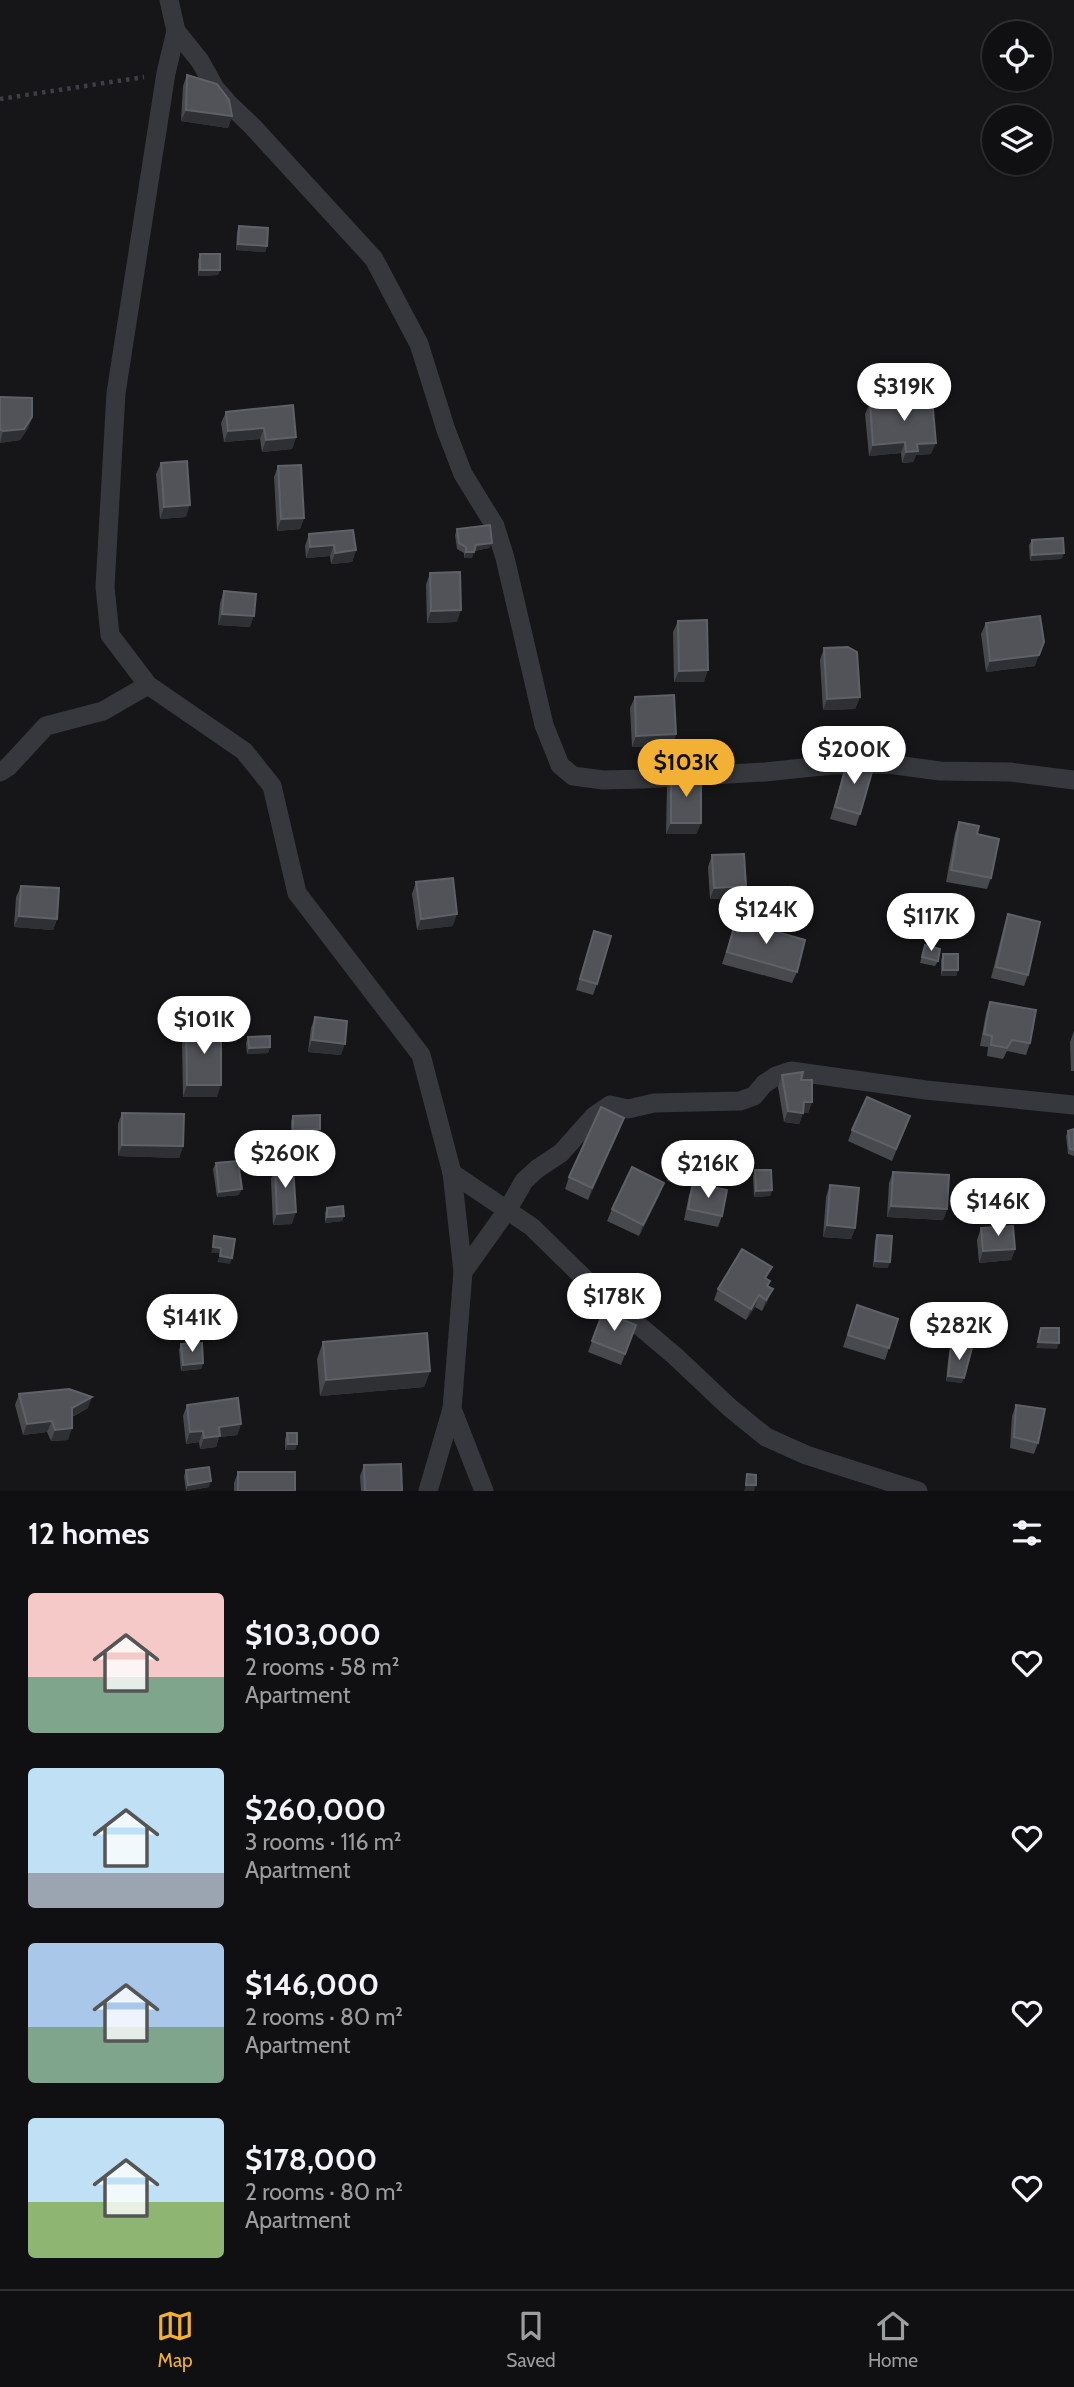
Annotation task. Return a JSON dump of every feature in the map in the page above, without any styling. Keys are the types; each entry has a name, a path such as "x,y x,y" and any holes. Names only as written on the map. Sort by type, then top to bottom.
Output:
{"street":[{"path":"169,0 176,31 200,61 215,88 374,259 419,344 463,474 495,526 544,725 560,765 573,776 603,780 765,772 832,765 888,764 940,771 1010,772 1074,780"},
{"path":"176,31 166,73 116,393 105,587 110,635 148,685 244,751 272,786 297,893 421,1055 452,1173 463,1272 452,1409 428,1491"},
{"path":"0,772 8,768 46,726 103,711 148,685"},
{"path":"463,1272 508,1209 524,1181 537,1168 561,1153 594,1116 610,1105 628,1109 654,1103 740,1101 754,1096 776,1076 791,1072 926,1090 1074,1105"},
{"path":"452,1173 532,1227 592,1286 676,1356 729,1407 766,1437 806,1455 918,1491"},
{"path":"452,1409 484,1491"}],"path":[{"path":"0,99 166,73"}],"building":[{"path":"187,75 217,84 229,100 232,116 186,110"},
{"path":"239,226 268,228 267,246 238,244"},
{"path":"200,254 220,254 220,270 200,270"},
{"path":"0,397 32,398 32,417 24,429 0,429"},
{"path":"932,398 936,443 917,444 918,451 906,452 905,442 873,445 870,403"},
{"path":"293,405 296,437 266,440 264,428 228,431 226,412"},
{"path":"187,461 190,505 164,507 161,463"},
{"path":"301,465 304,518 281,519 278,466"},
{"path":"490,525 492,543 476,545 474,552 466,552 466,547 459,543 457,529"},
{"path":"353,530 356,550 335,553 334,545 310,547 309,534"},
{"path":"1063,538 1064,553 1032,555 1032,540"},
{"path":"460,572 461,610 431,611 430,573"},
{"path":"224,591 256,594 254,616 222,614"},
{"path":"1040,616 1044,642 1039,655 990,661 986,623"},
{"path":"707,620 708,670 679,671 678,621"},
{"path":"848,647 857,652 860,697 827,699 824,648"},
{"path":"674,695 676,734 636,736 635,697"},
{"path":"859,760 874,765 860,814 835,807 847,762"},
{"path":"671,775 701,775 701,823 671,823"},
{"path":"959,822 979,826 977,834 999,839 991,878 951,870"},
{"path":"744,854 746,886 714,888 712,855"},
{"path":"453,878 457,914 421,919 416,882"},
{"path":"21,886 59,888 57,919 19,916"},
{"path":"1008,914 1040,922 1028,975 996,967"},
{"path":"736,920 805,940 797,972 727,952"},
{"path":"594,931 611,936 597,984 580,979"},
{"path":"925,945 940,949 938,961 922,957"},
{"path":"943,954 958,954 958,970 943,970"},
{"path":"990,1002 1036,1010 1030,1043 1012,1040 1007,1048 991,1045 992,1036 984,1034"},
{"path":"315,1017 347,1021 345,1044 312,1040"},
{"path":"221,1027 221,1085 187,1085 186,1028"},
{"path":"270,1036 270,1047 249,1048 248,1037"},
{"path":"803,1072 801,1080 812,1080 812,1102 804,1102 803,1113 788,1111 782,1075"},
{"path":"867,1097 910,1116 896,1149 852,1130"},
{"path":"601,1107 624,1118 592,1188 569,1177"},
{"path":"122,1113 184,1114 183,1146 122,1145"},
{"path":"320,1115 320,1129 293,1130 293,1116"},
{"path":"1074,1129 1074,1150 1070,1149 1068,1131"},
{"path":"675,1158 688,1162 683,1179 669,1176"},
{"path":"238,1161 242,1189 219,1192 216,1163"},
{"path":"293,1166 296,1212 277,1214 275,1167"},
{"path":"632,1167 664,1183 643,1225 612,1209"},
{"path":"755,1170 771,1170 772,1190 756,1191"},
{"path":"893,1172 949,1175 947,1209 891,1206"},
{"path":"693,1183 727,1190 722,1216 688,1209"},
{"path":"830,1185 859,1188 855,1228 827,1225"},
{"path":"343,1206 344,1216 327,1217 327,1208"},
{"path":"1013,1226 1015,1249 983,1251 981,1228"},
{"path":"877,1235 892,1236 890,1262 875,1261"},
{"path":"214,1236 235,1239 232,1258 220,1256 221,1248 213,1247"},
{"path":"742,1249 772,1267 765,1278 770,1281 767,1286 773,1289 766,1300 759,1295 751,1309 718,1289"},
{"path":"857,1305 898,1319 889,1348 848,1335"},
{"path":"603,1312 636,1325 625,1354 592,1341"},
{"path":"1041,1328 1059,1328 1059,1343 1038,1342"},
{"path":"427,1333 430,1371 326,1380 323,1342"},
{"path":"202,1343 203,1363 183,1365 181,1344"},
{"path":"951,1347 972,1348 964,1378 948,1376"},
{"path":"69,1389 92,1397 72,1408 72,1428 55,1430 52,1421 27,1424 19,1394"},
{"path":"238,1398 241,1424 219,1427 220,1436 204,1438 203,1431 190,1432 187,1405"},
{"path":"1016,1405 1045,1409 1038,1443 1014,1437"},
{"path":"287,1433 297,1433 297,1444 288,1444"},
{"path":"401,1464 402,1491 365,1491 364,1465"},
{"path":"209,1467 211,1481 188,1485 186,1470"},
{"path":"238,1472 295,1472 295,1491 238,1491"},
{"path":"747,1474 756,1475 756,1485 746,1485"}]}
